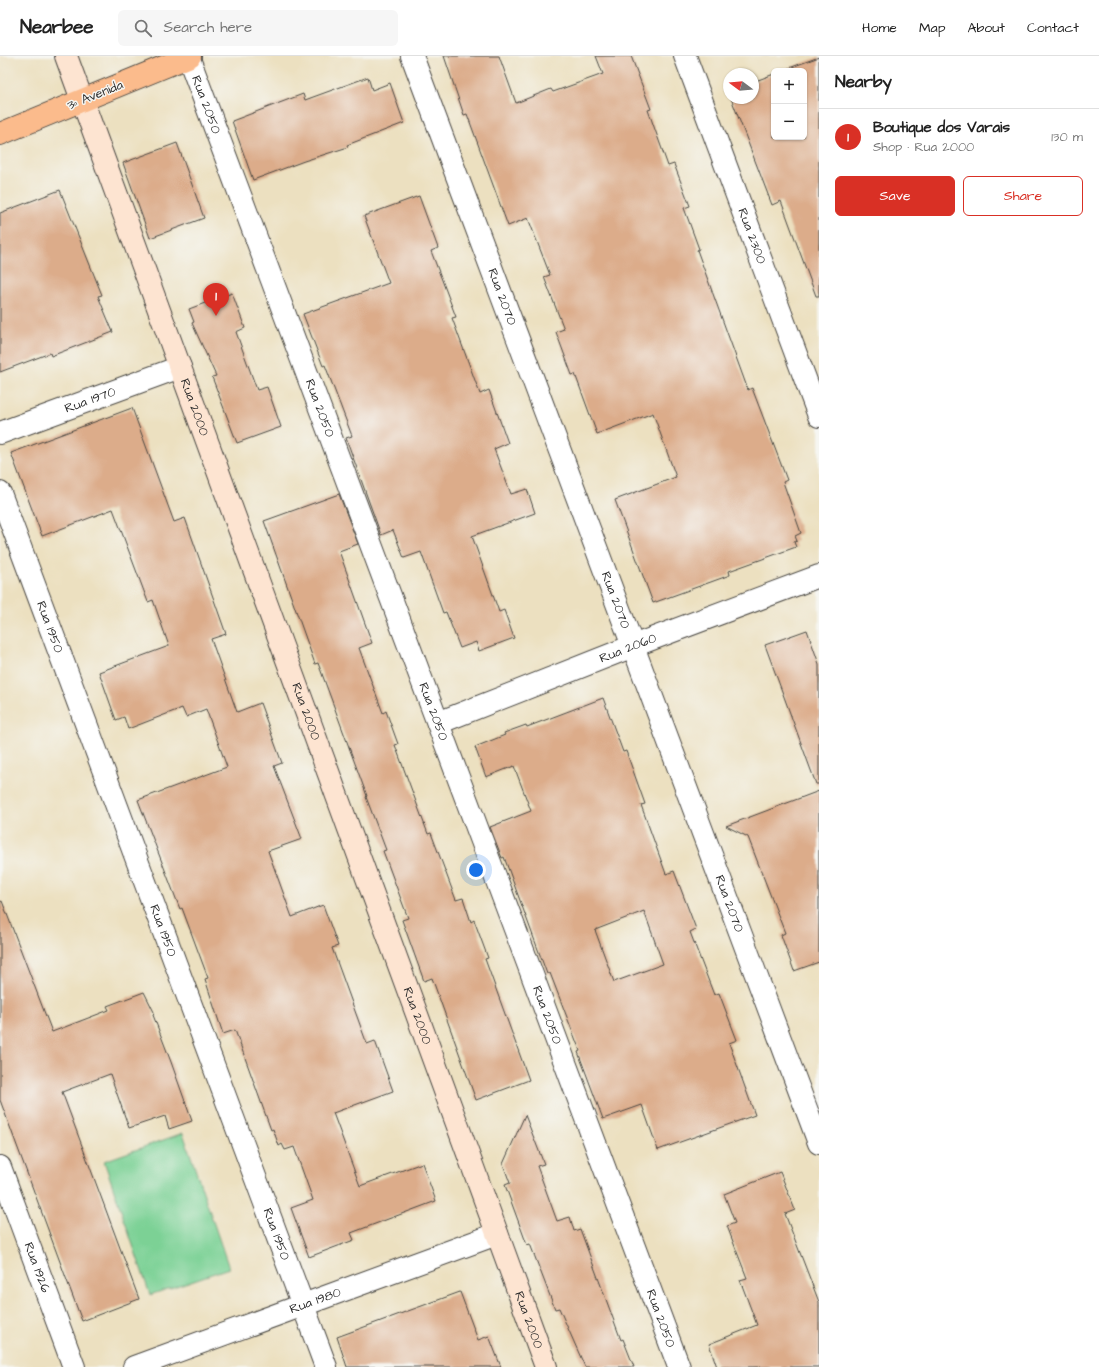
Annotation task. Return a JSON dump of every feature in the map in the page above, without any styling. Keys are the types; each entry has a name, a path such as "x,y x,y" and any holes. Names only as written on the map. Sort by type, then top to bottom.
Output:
{"main road":[{"name":"Rua 2000","path":"66,56 546,1367"},
{"name":"3ª Avenida","path":"0,134 189,56"}],"street":[{"name":"Rua 2050","path":"189,56 679,1367"},
{"name":"Rua 2070","path":"412,56 819,1143"},
{"name":"Rua 2300","path":"685,56 819,416"},
{"name":"Rua 1970","path":"0,433 180,367"},
{"name":"Rua 1950","path":"0,494 326,1367"},
{"name":"Rua 2060","path":"438,723 633,646 819,576"},
{"name":"Rua 1926","path":"0,1167 74,1367"},
{"name":"Rua 1980","path":"134,1367 497,1234"}],"green space":[{"path":"183,1133 229,1268 150,1295 104,1161"}],"building":[{"path":"444,56 499,56 516,103 551,89 553,92 603,74 596,56 631,56 651,109 648,110 668,166 674,164 690,206 684,208 699,249 697,250 748,390 752,388 787,480 783,482 801,533 795,536 797,541 794,542 796,547 729,571 730,575 653,603 615,500 676,477 653,413 597,434 575,374 572,375 556,332 564,329 544,277 550,275 528,218 508,226 467,114 464,115"},
{"path":"819,57 819,296 816,296 781,201 772,205 733,104 759,104 759,80 771,75 771,140 807,140 807,68 789,68"},
{"path":"368,77 372,90 390,83 404,123 347,145 348,147 304,161 253,180 232,121 303,94 305,100"},
{"path":"177,143 204,218 150,238 123,163"},
{"path":"60,190 102,295 98,296 113,332 51,356 50,353 0,372 0,213"},
{"path":"419,196 438,248 431,251 456,317 452,318 480,394 489,390 508,443 494,449 511,494 527,489 535,513 472,536 499,612 504,610 514,638 479,651 476,642 460,648 446,612 443,613 421,552 404,558 393,530 381,535 346,438 352,436 325,365 323,366 303,314 389,283 364,216"},
{"path":"232,293 245,328 236,332 257,390 267,387 281,427 237,443 212,377 216,376 192,323 194,322 189,309"},
{"path":"132,408 174,522 185,518 226,634 211,639 237,712 260,703 282,763 274,766 302,839 268,851 292,917 323,905 338,946 332,948 367,1044 375,1041 393,1091 333,1113 360,1186 422,1163 436,1201 351,1233 354,1240 309,1257 291,1208 313,1200 294,1147 285,1150 282,1144 279,1146 273,1129 271,1130 235,1030 223,1034 205,979 208,978 182,908 180,909 138,800 227,767 206,709 186,717 182,708 128,729 124,717 116,720 99,672 169,646 153,600 148,602 113,509 42,536 11,453"},
{"path":"339,494 358,544 339,551 372,643 359,648 383,713 386,711 398,744 395,745 428,834 431,833 456,900 463,898 471,922 474,920 488,958 485,959 529,1080 476,1100 432,978 424,981 402,920 408,918 383,851 386,850 318,663 315,664 264,521"},
{"path":"807,630 819,664 819,784 816,784 765,645"},
{"path":"603,698 623,752 626,751 645,804 641,805 666,874 674,871 696,929 690,932 714,995 719,993 737,1040 729,1043 755,1115 658,1150 642,1105 603,1119 578,1052 580,1051 550,973 547,974 504,857 502,858 490,827 531,811 514,766 486,777 475,747 505,735 504,733 526,725 527,727","holes":["644,911 663,964 614,982 595,930"]},
{"path":"819,791 819,962 794,971 781,935 785,933 748,837 726,826"},
{"path":"2,901 52,1032 109,1010 107,1006 144,992 154,1012 153,1015 192,1121 169,1129 165,1116 129,1128 110,1074 62,1092 139,1299 82,1321 0,1100 0,902"},
{"path":"525,1115 544,1164 537,1166 557,1221 570,1217 574,1231 580,1229 621,1340 623,1339 634,1367 585,1367 559,1308 555,1309 530,1244 527,1245 505,1185 510,1183 503,1164"},
{"path":"780,1172 795,1210 785,1214 819,1302 819,1367 717,1367 709,1344 757,1325 740,1280 747,1278 727,1226 735,1223 724,1194"},
{"path":"460,1292 478,1340 489,1336 501,1367 347,1367 337,1337"}],"place":[{"name":"Boutique dos Varais","path":"216,316"}]}
